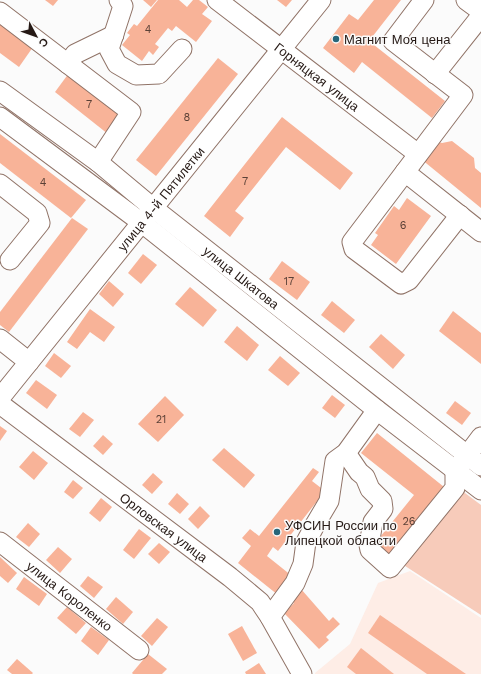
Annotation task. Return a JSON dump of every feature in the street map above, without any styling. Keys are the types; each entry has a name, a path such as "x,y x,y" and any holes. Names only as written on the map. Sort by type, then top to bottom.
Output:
{"street":[{"path":"119,0 123,6 109,49 117,64 136,75 159,74 182,49"},
{"name":"Горняцкая улица","path":"216,0 418,154"},
{"name":"улица 4-й Пятилетки","path":"0,398 321,0"},
{"path":"424,0 393,42 463,95 352,242 354,249 401,284 409,280 460,215"},
{"path":"466,0 481,11"},
{"path":"0,12 131,112 98,162"},
{"path":"435,74 481,16"},
{"path":"68,64 75,54 114,35"},
{"name":"улица Шкатова","path":"0,91 98,162 153,208 474,461"},
{"name":"улица Шкатова","path":"0,117 141,222 377,410 481,490"},
{"path":"405,172 481,232"},
{"path":"0,184 37,213 40,223 3,262"},
{"path":"0,339 29,362"},
{"name":"Орловская улица","path":"0,404 230,577 260,602 302,674"},
{"path":"270,617 294,583 303,564 306,542 329,501 334,461 346,453 377,410"},
{"path":"346,453 359,472 365,477 370,489 382,501 383,508 373,522 369,545 370,550 390,568 455,488 455,471 474,461 481,437"},
{"name":"улица Короленко","path":"0,542 139,650"}],"shaded area":[{"path":"461,490 481,505 481,615 402,564"},
{"path":"410,571 481,618 481,674 315,674 350,644 378,583"}],"building":[{"path":"45,0 58,0 53,6"},
{"path":"143,0 157,0 151,7"},
{"path":"158,0 179,0 187,7 193,0 199,0 208,7 202,14 212,21 196,42 176,26 172,31 168,28 155,44 159,47 153,55 149,51 142,61 122,45 130,35 127,33 134,24 137,26"},
{"path":"277,0 292,0 286,7"},
{"path":"374,0 401,0 369,41 445,101 432,118 362,62 354,73 323,48 349,14 358,20"},
{"path":"0,22 33,47 19,67 0,53"},
{"path":"218,58 238,74 156,176 136,160"},
{"path":"69,73 123,115 108,134 55,92"},
{"path":"282,117 353,173 340,190 286,147 235,211 244,218 230,237 204,216"},
{"path":"0,134 86,200 71,218 0,163"},
{"path":"436,141 442,143 452,141 474,158 475,168 481,173 481,208 421,159"},
{"path":"407,198 431,216 396,264 371,245 378,235 375,233 394,206 399,210"},
{"path":"72,218 88,229 9,332 0,325 0,312"},
{"path":"143,254 157,265 141,284 128,273"},
{"path":"282,261 310,282 297,300 269,279"},
{"path":"109,281 124,294 113,307 99,294"},
{"path":"190,287 217,310 203,327 175,304"},
{"path":"332,301 355,320 344,333 321,315"},
{"path":"90,309 115,327 104,342 90,332 77,349 67,342"},
{"path":"453,311 481,333 481,364 439,331"},
{"path":"237,326 259,345 247,361 224,342"},
{"path":"381,334 405,355 393,369 369,347"},
{"path":"54,353 71,366 61,378 45,366"},
{"path":"280,356 300,373 288,386 268,370"},
{"path":"36,380 57,395 47,409 26,393"},
{"path":"332,395 345,405 335,418 322,408"},
{"path":"165,396 184,415 158,442 138,424"},
{"path":"455,401 471,413 462,425 446,413"},
{"path":"83,412 94,420 80,437 69,429"},
{"path":"0,426 7,431 0,441"},
{"path":"377,433 449,491 391,562 372,547 414,495 361,453"},
{"path":"103,435 113,444 103,455 93,446"},
{"path":"224,448 255,475 244,488 212,460"},
{"path":"33,451 48,463 34,480 19,467"},
{"name":"УФСИН России по Липецкой области","path":"313,468 319,472 312,481 325,491 278,551 273,547 267,556 292,576 278,595 238,563 251,546 242,538 250,529 259,536"},
{"path":"153,473 163,482 152,494 142,485"},
{"path":"73,480 83,488 73,499 64,492"},
{"path":"177,493 189,504 180,514 168,504"},
{"path":"101,498 112,507 100,522 89,513"},
{"path":"200,506 210,516 198,529 188,519"},
{"path":"28,523 40,534 29,547 16,537"},
{"path":"139,529 151,538 134,559 123,550"},
{"path":"159,543 170,552 159,564 148,554"},
{"path":"58,547 72,559 60,573 46,560"},
{"path":"0,557 17,573 8,583 0,576"},
{"path":"88,576 103,587 94,598 80,586"},
{"path":"24,577 47,594 39,606 16,589"},
{"path":"301,589 329,621 333,617 340,624 326,637 329,640 319,649 284,613 294,603 290,598"},
{"path":"116,597 133,612 123,624 106,609"},
{"path":"67,607 86,623 76,634 57,618"},
{"path":"380,615 466,674 427,674 368,633"},
{"path":"157,618 168,627 152,646 141,636"},
{"path":"242,626 257,653 243,661 228,634"},
{"path":"91,627 109,640 98,655 81,641"},
{"path":"361,648 394,674 356,674 347,667"},
{"path":"148,654 167,669 162,674 133,674 132,673"},
{"path":"17,659 33,673 12,674 7,670"},
{"path":"259,663 266,674 246,674 245,672"}],"place":[{"name":"Магнит Моя цена","path":"336,39"},
{"name":"УФСИН России по Липецкой области","path":"277,532"}]}
